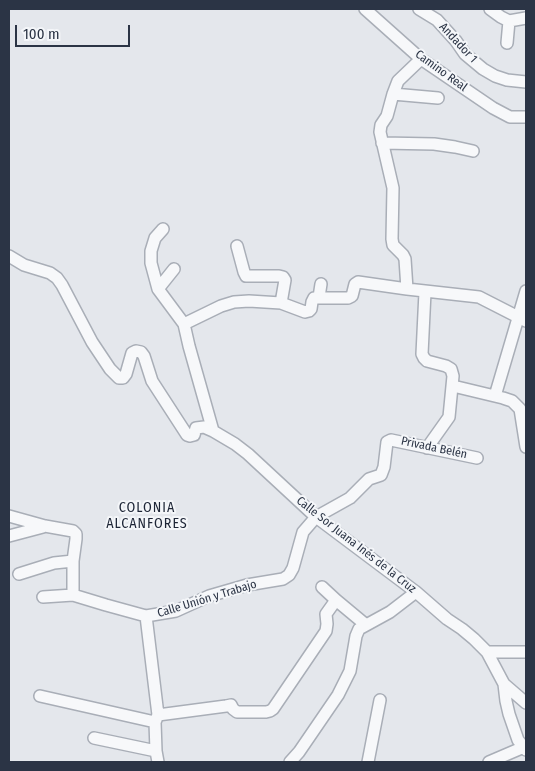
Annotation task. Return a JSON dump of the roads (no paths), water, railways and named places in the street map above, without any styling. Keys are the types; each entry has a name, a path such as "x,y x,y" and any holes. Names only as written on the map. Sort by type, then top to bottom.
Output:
{"street":[{"name":"Camino Real","path":"365,9 422,59 494,108 510,117 526,118"},
{"name":"Andador 1","path":"419,9 436,20 456,41 465,54 483,70 501,78 526,82"},
{"path":"490,9 509,21 526,18"},
{"path":"507,43 509,21"},
{"path":"407,289 406,259 393,245 394,188 380,132 398,81 422,59"},
{"path":"393,94 438,98"},
{"path":"382,143 434,144 473,150"},
{"path":"162,229 155,238 151,251 151,263 158,289 184,324 213,431"},
{"path":"237,246 246,276 283,277 285,280 280,304"},
{"path":"9,256 24,265 50,273 57,278 92,342 116,376 123,378 132,353 136,351 141,352 152,381 187,435 194,435 198,427 204,427 213,431"},
{"path":"158,289 174,269"},
{"path":"184,324 221,306 249,300 280,304 305,312 311,309 314,298 348,298 352,296 355,284 358,282 425,292 479,297 523,319"},
{"path":"319,297 321,284"},
{"path":"494,396 523,319 526,291"},
{"path":"425,292 422,354 427,361 451,369 453,376 449,417 427,448"},
{"path":"453,386 503,398 520,408 526,447"},
{"name":"Calle Sor Juana Inés de la Cruz","path":"213,431 248,454 316,517 416,592 447,620 462,629 486,652 504,684 526,703"},
{"name":"Privada Belén","path":"316,517 350,498 369,479 381,475 388,442 391,440 477,458"},
{"path":"9,516 45,526 73,530 76,534 74,595"},
{"name":"Calle Unión y Trabajo","path":"157,757 156,718 146,616 176,611 209,596 248,585 283,579 289,575 293,568 303,532 316,517"},
{"path":"9,536 45,526"},
{"path":"20,574 54,563 74,561"},
{"path":"322,587 366,625"},
{"path":"290,762 338,695 350,670 356,636 360,629 390,612 416,592"},
{"path":"42,597 74,595 146,616"},
{"path":"40,696 156,718 231,705 238,712 270,711 326,631 326,614 336,600"},
{"path":"486,652 526,652"},
{"path":"489,762 525,749 518,740 509,714 504,684"},
{"path":"368,762 380,700"},
{"path":"94,738 157,757"}],"district":[{"name":"COLONIA ALCANFORES","path":"147,516"}]}
